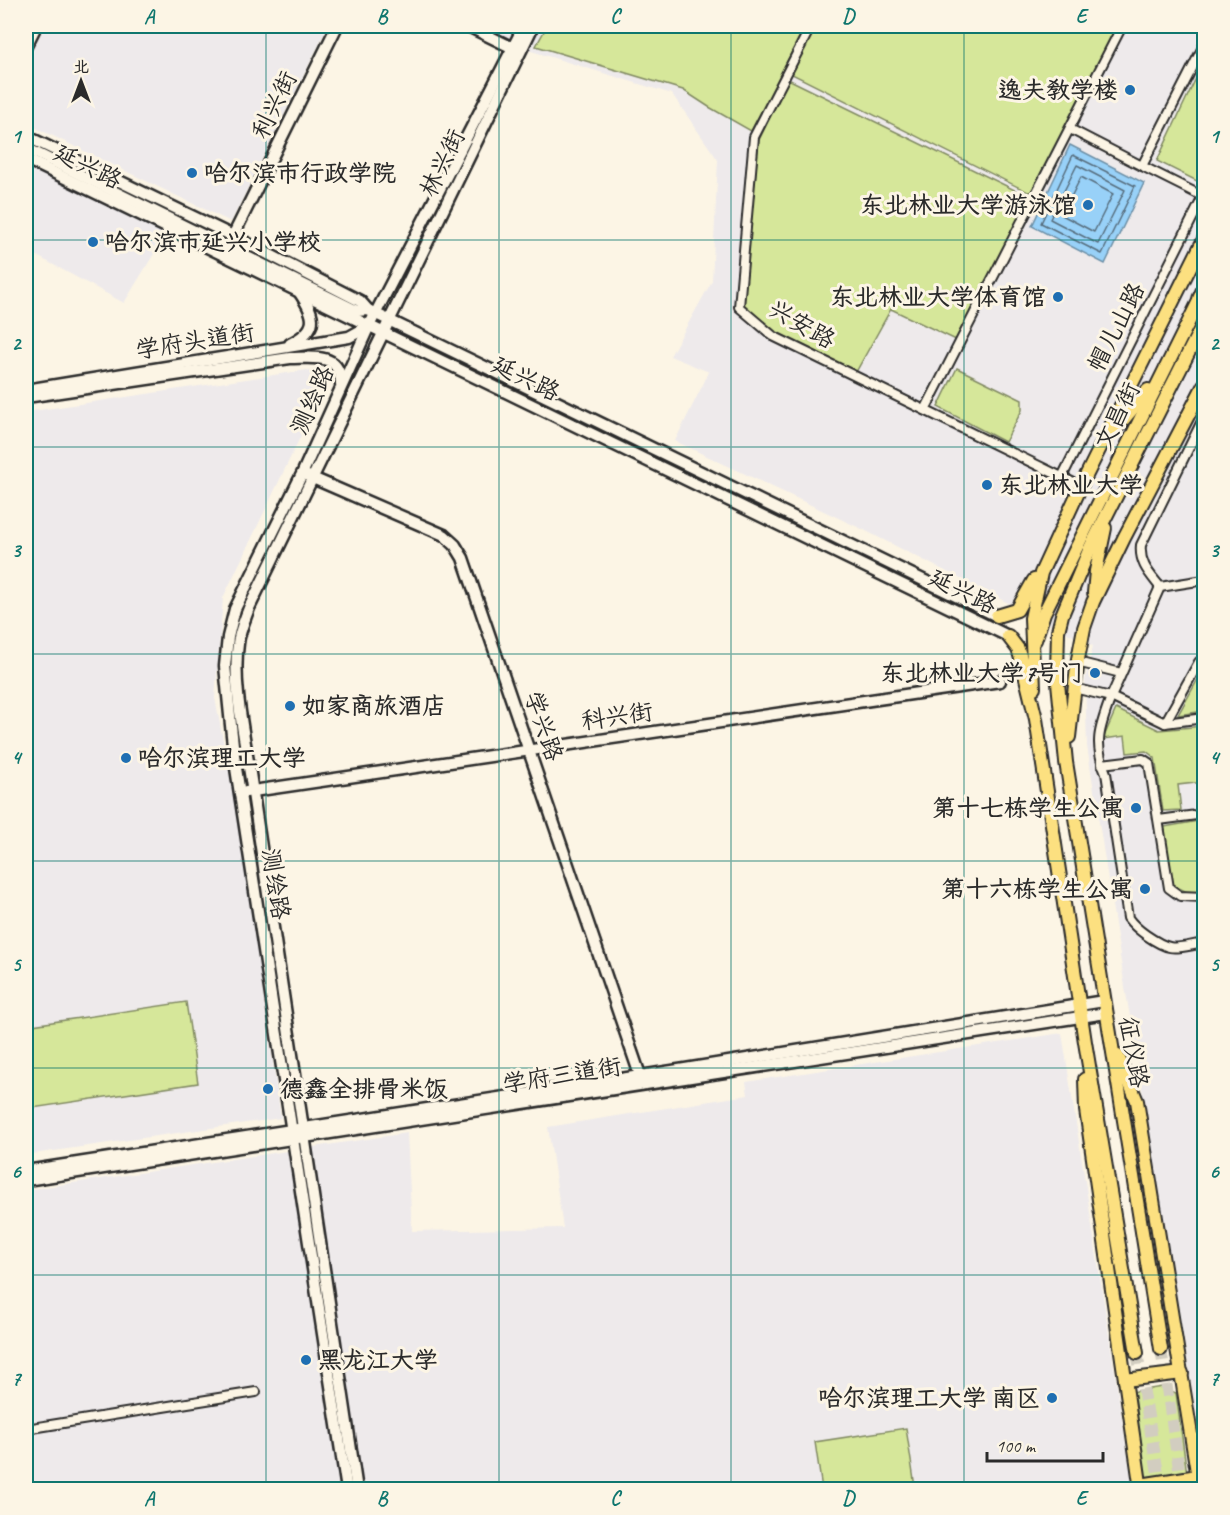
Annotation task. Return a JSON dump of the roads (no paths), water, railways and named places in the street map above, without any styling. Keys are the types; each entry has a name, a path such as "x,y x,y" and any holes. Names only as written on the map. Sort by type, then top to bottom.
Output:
{"main road":[{"path":"26,46 36,26"},
{"name":"利兴街","path":"232,236 337,26"},
{"path":"468,26 513,48"},
{"name":"林兴街","path":"372,312 524,26"},
{"name":"林兴街","path":"388,319 533,26"},
{"name":"延兴路","path":"26,136 232,236 360,301 372,312 468,360 997,616"},
{"path":"26,148 357,310 372,312"},
{"name":"延兴路","path":"26,159 1008,636"},
{"path":"1036,720 1031,626 1033,602 1041,573 1080,486 1204,239"},
{"path":"276,350 299,339 310,326 312,314 300,292"},
{"name":"文昌街","path":"1033,653 1044,613 1202,294"},
{"name":"测绘路","path":"347,1490 239,690 237,660 238,641 249,608 307,476 341,387 369,326 372,312"},
{"name":"测绘路","path":"357,1490 240,792 226,675 228,637 235,609 245,586 307,476 388,319"},
{"name":"文昌街","path":"1066,762 1057,673 1058,631 1069,597 1204,322"},
{"name":"学府头道街","path":"26,390 349,338 369,326"},
{"path":"1103,443 1154,383 1170,357"},
{"name":"学府头道街","path":"26,398 290,358 317,358 334,363 340,371 341,387"},
{"path":"1066,762 1077,662 1084,628 1094,601 1124,538 1204,385"},
{"name":"学兴路","path":"307,476 444,535 463,558 641,1080"},
{"path":"997,616 1010,614 1021,605 1056,530 1074,499"},
{"path":"1094,601 1096,571 1108,515"},
{"path":"1008,636 1018,649 1036,720 1085,1042 1137,1353"},
{"name":"科兴街","path":"240,792 1000,681"},
{"name":"征仪路","path":"1066,762 1161,1349"},
{"name":"学府三道街","path":"26,1171 298,1133 1105,1007"},
{"path":"1110,1038 1137,1101 1200,1490"},
{"path":"1085,1042 1086,1110 1140,1487 1198,1476"},
{"name":"学府三道街","path":"26,1180 298,1133"},
{"path":"1125,1380 1182,1373"}],"street":[{"name":"兴安路","path":"811,26 754,137 739,307 773,336 1080,486"},
{"path":"926,410 1122,26"},
{"path":"1142,166 1204,45"},
{"path":"1070,129 1204,196"},
{"name":"帽儿山路","path":"1062,477 1204,196"},
{"path":"1160,587 1142,562 1141,545 1204,417"},
{"path":"1160,587 1204,580"},
{"path":"1160,587 1111,697 1098,740 1099,757 1106,773 1128,918 1133,925 1164,948 1204,943"},
{"path":"1165,723 1204,657"},
{"path":"1077,662 1121,674"},
{"path":"1074,688 1111,697 1165,723 1204,718"},
{"path":"1102,764 1143,759 1149,763 1169,888 1180,896 1204,897"},
{"path":"1159,820 1204,814"},
{"path":"26,1429 256,1392"}],"water":[{"name":"东北林业大学游泳馆","path":"1070,145 1144,183 1105,264 1032,226"}],"tunnel":[{"path":"1161,1349 1182,1488"},
{"path":"1137,1353 1161,1490"}],"place":[{"name":"逸夫教学楼","path":"1130,90"},
{"name":"哈尔滨市行政学院","path":"192,173"},
{"name":"东北林业大学游泳馆","path":"1088,205"},
{"name":"哈尔滨市延兴小学校","path":"93,242"},
{"name":"东北林业大学体育馆","path":"1058,297"},
{"name":"东北林业大学","path":"987,485"},
{"name":"东北林业大学7号门","path":"1095,673"},
{"name":"如家商旅酒店","path":"290,706"},
{"name":"哈尔滨理工大学","path":"126,758"},
{"name":"第十七栋学生公寓","path":"1136,808"},
{"name":"第十六栋学生公寓","path":"1145,889"},
{"name":"德鑫全排骨米饭","path":"268,1089"},
{"name":"黑龙江大学","path":"306,1360"},
{"name":"哈尔滨理工大学 南区","path":"1052,1398"}]}
